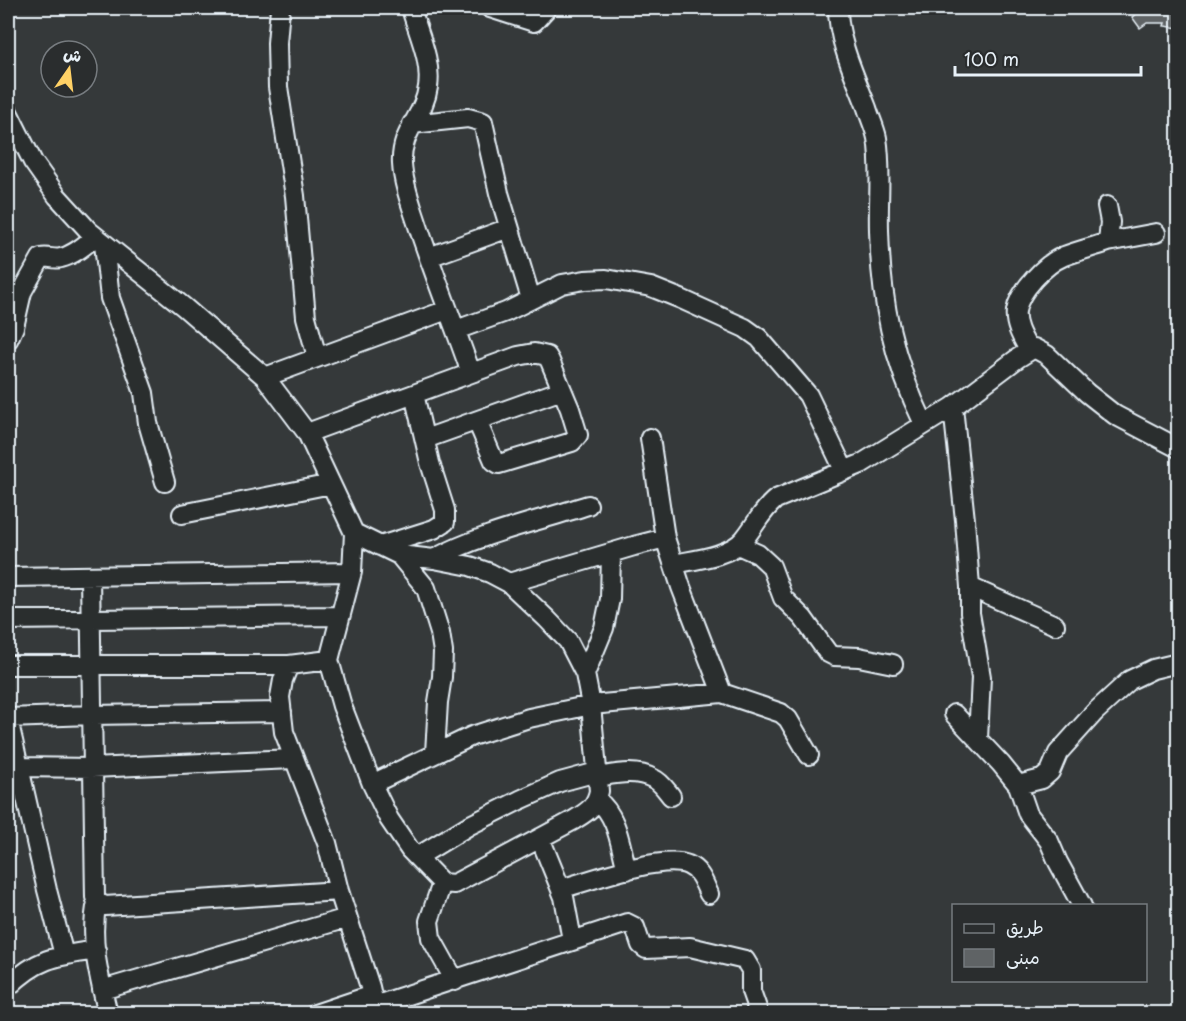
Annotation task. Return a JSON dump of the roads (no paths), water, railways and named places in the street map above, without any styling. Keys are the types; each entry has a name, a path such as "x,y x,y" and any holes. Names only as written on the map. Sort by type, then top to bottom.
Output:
{"street":[{"path":"280,8 277,43 278,87 295,196 306,317 317,357"},
{"path":"411,8 429,75 428,89 423,104 406,135 402,148 402,166 412,208 471,373"},
{"path":"490,8 534,22 547,8"},
{"path":"838,8 842,39 877,136 880,163 878,204 880,260 888,328 905,380 924,424"},
{"path":"8,112 33,162 57,196 100,241 184,307 265,376 307,433 354,533 352,572 329,660 342,706 388,819 417,857 442,883 454,885 591,809 597,800 599,791 591,705 585,674 568,641 509,583 470,566 399,555 354,533"},
{"path":"412,124 468,118 483,122 490,159 531,299"},
{"path":"1107,206 1110,222 1108,242"},
{"path":"429,257 509,228"},
{"path":"1029,350 1020,333 1016,312 1026,290 1045,268 1062,257 1108,242 1156,233"},
{"path":"8,340 15,323 22,292 41,258 63,258 100,241"},
{"path":"100,241 110,298 144,393 148,423 165,482"},
{"path":"456,330 506,312 562,284 606,279 651,287 745,328 759,338 808,395 844,470"},
{"path":"265,376 447,310"},
{"path":"674,564 729,550 738,545 772,502 861,464 953,407 1034,348 1047,355 1087,393 1115,415 1179,448"},
{"path":"307,433 528,353 547,356 578,432 577,438 572,442 499,464 494,461 477,421"},
{"path":"425,439 562,390"},
{"path":"380,546 434,529 445,522 445,510 414,394"},
{"path":"953,407 970,587 969,613 981,677 978,739"},
{"path":"650,438 665,538 681,587 722,693"},
{"path":"182,514 331,484"},
{"path":"434,559 457,546 476,539 588,505"},
{"path":"509,583 665,538"},
{"path":"738,545 758,554 771,566 783,598 803,618 828,653 834,656 859,657 893,664"},
{"path":"585,674 604,628 610,599 611,552"},
{"path":"399,555 426,588 440,633 442,677 435,753"},
{"path":"8,577 352,572"},
{"path":"90,576 94,897 97,902 105,906 339,891"},
{"path":"970,587 1055,625"},
{"path":"8,620 339,616"},
{"path":"8,665 289,664 329,660"},
{"path":"1018,785 1042,779 1050,772 1058,753 1095,712 1130,680 1153,669 1179,663"},
{"path":"289,664 280,697 285,732 293,759 327,843 339,891 374,1005"},
{"path":"372,784 472,736 529,718 591,705 722,693 781,713 788,719 809,756"},
{"path":"64,955 46,891 8,719 91,714 282,712"},
{"path":"954,714 1018,785 1028,814 1049,841 1081,904"},
{"path":"20,767 92,768 293,759"},
{"path":"417,857 468,826 560,782 597,774 637,773 656,779 671,796"},
{"path":"597,800 606,808 615,826 627,870"},
{"path":"540,838 561,889 572,940"},
{"path":"561,889 627,870 658,864 687,864 700,874 709,894"},
{"path":"442,883 429,921 431,938 454,981"},
{"path":"97,902 94,915 96,966 108,1014"},
{"path":"102,990 347,918"},
{"path":"315,1014 374,1005 454,981 627,923 635,927 641,945 646,949 690,947 745,960 751,970 752,991 757,1014"},
{"path":"8,987 19,976 49,958 96,950"}]}
